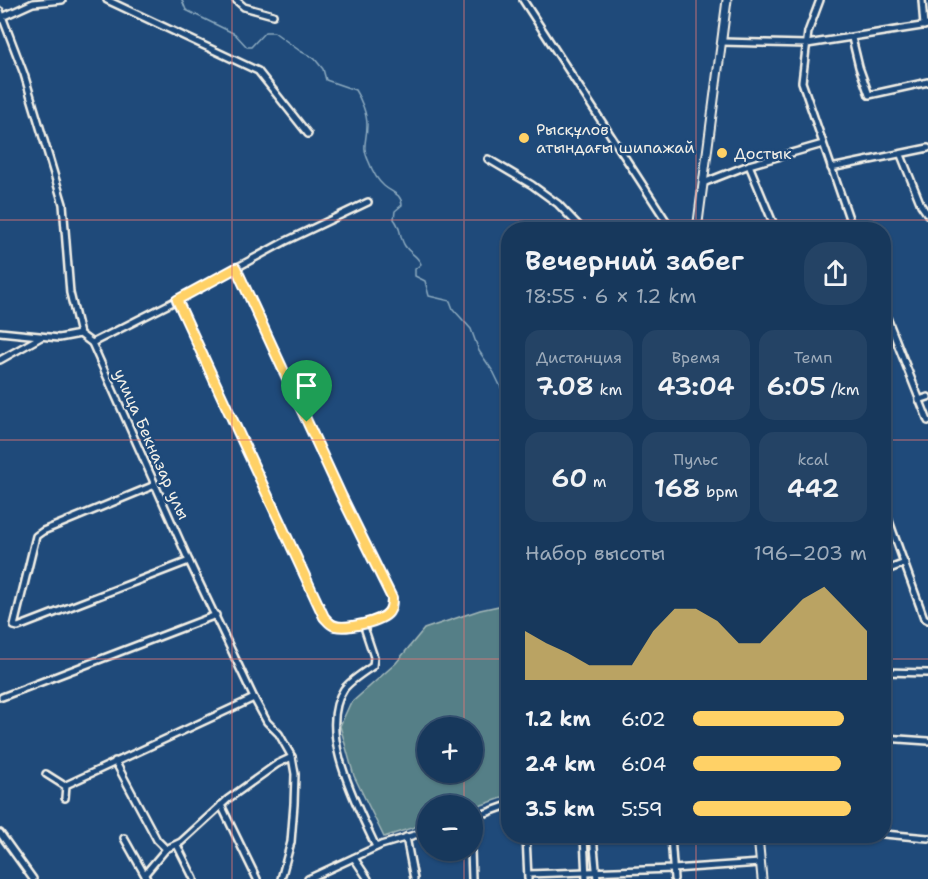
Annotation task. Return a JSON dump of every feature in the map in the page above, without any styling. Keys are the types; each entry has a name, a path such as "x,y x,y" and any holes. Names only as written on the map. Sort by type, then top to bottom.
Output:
{"street":[{"path":"0,332 59,338 80,334 70,293 63,204 24,74 1,14 33,3 62,0"},
{"path":"107,0 258,71 308,134"},
{"path":"236,0 244,7 273,15"},
{"path":"523,0 667,222"},
{"path":"698,222 727,0"},
{"path":"820,0 808,32 802,82 850,222"},
{"path":"722,42 807,44 926,26 922,0"},
{"path":"852,38 869,95 928,82"},
{"path":"703,183 749,165 823,144"},
{"path":"831,168 928,148"},
{"path":"901,155 921,205 928,215"},
{"path":"488,159 532,185 558,204 575,222"},
{"path":"749,165 773,222"},
{"path":"92,343 284,242 368,202"},
{"path":"177,300 324,617 337,627 363,624 386,615 390,611 392,598 342,497 236,268"},
{"path":"891,328 928,421"},
{"name":"улица Бекназар улы","path":"80,334 92,343 189,561 254,698 267,722 279,734 292,757 295,774 291,842 281,879"},
{"path":"0,360 41,337"},
{"path":"919,400 928,397"},
{"path":"155,485 43,531 36,536 14,626 18,627 189,561"},
{"path":"891,526 924,618 928,620"},
{"path":"891,568 905,563"},
{"path":"2,697 216,615"},
{"path":"363,624 374,657 373,666 345,688 335,712 334,734 342,769 376,848"},
{"path":"891,672 928,673"},
{"path":"65,786 254,698"},
{"path":"891,738 928,741"},
{"path":"124,838 146,877 166,849 177,845 221,805 277,764 292,757"},
{"path":"115,761 157,840 166,849"},
{"path":"46,774 65,786"},
{"path":"65,786 65,798"},
{"path":"221,805 257,879"},
{"path":"483,814 501,808"},
{"path":"0,833 33,879"},
{"path":"308,879 376,848 417,834"},
{"path":"891,835 928,838"},
{"path":"406,837 414,879"},
{"path":"526,843 528,876 596,876 759,863"},
{"path":"584,843 586,876"},
{"path":"594,843 596,876"},
{"path":"671,843 674,879"},
{"path":"758,843 762,879"},
{"path":"177,845 194,879"},
{"path":"354,858 368,879"},
{"path":"471,861 472,879"}],"green space":[{"path":"501,606 501,798 483,805 483,795 417,795 417,826 384,837 354,776 340,726 350,704 396,663 424,629 480,610"}],"waterway":[{"path":"182,0 186,10 235,34 247,47 251,47 265,32 274,32 314,58 323,69 326,80 355,90 366,116 365,147 373,172 379,181 401,201 402,205 395,211 394,219 405,246 421,264 415,269 415,276 425,281 429,296 450,301 453,309 471,329 479,351 501,388"},
{"path":"590,843 592,866"}],"place":[{"name":"Рысқұлов атындағы шипажай","path":"524,138"},
{"name":"Достык","path":"722,153"}],"route":[{"path":"236,268 307,422 392,598 390,611 386,615 363,624 337,627 324,617 177,300 236,268"}]}
